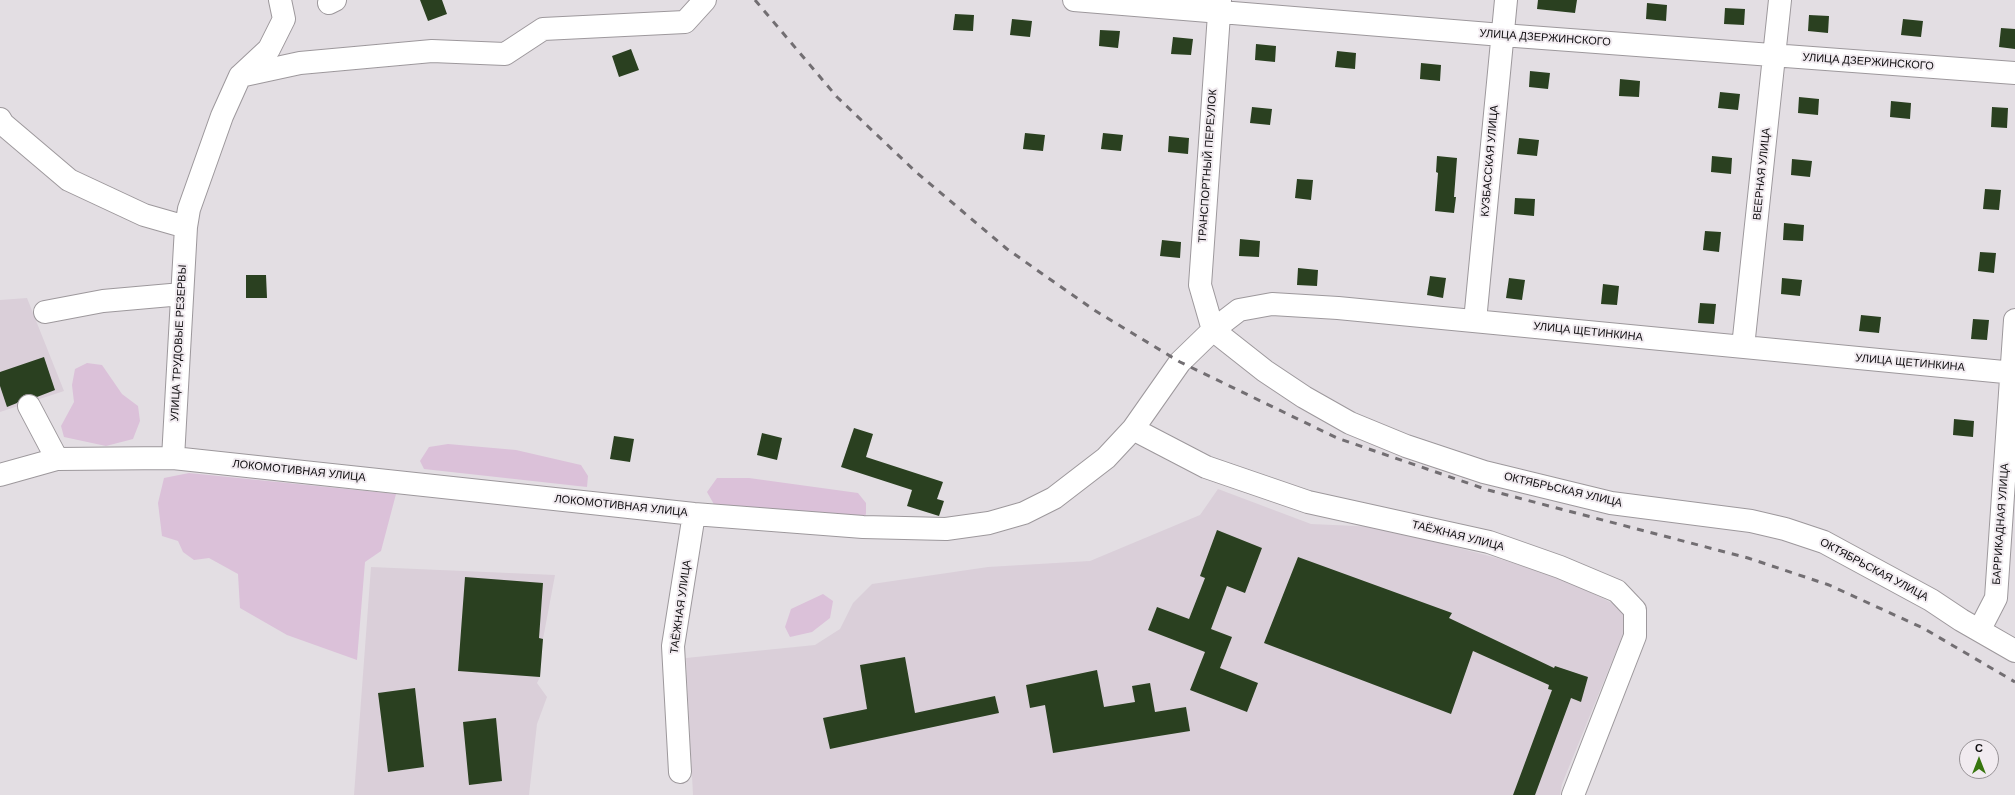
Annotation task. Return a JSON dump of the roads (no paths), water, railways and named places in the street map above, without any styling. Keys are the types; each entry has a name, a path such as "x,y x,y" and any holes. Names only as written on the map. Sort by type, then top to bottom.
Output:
{"street":[{"name":"УЛИЦА ТРУДОВЫЕ РЕЗЕРВЫ","path":"173,458 186,227 189,209 222,116 240,76 269,49 284,19 280,0"},
{"path":"240,76 300,64 432,51 505,54 543,29 685,22 706,0"},
{"name":"УЛИЦА ДЗЕРЖИНСКОГО","path":"1075,0 1219,6 1502,35 2015,73"},
{"name":"КУЗБАССКАЯ УЛИЦА","path":"1475,321 1506,0"},
{"name":"ВЕЕРНАЯ УЛИЦА","path":"1743,347 1780,0"},
{"name":"ТРАНСПОРТНЫЙ ПЕРЕУЛОК","path":"1213,330 1200,285 1219,6"},
{"path":"0,119 3,124 68,180 144,215 186,227"},
{"path":"45,312 103,301 182,294"},
{"name":"УЛИЦА ЩЕТИНКИНА","path":"1180,362 1213,330 1239,310 1272,304 1338,308 2013,373"},
{"name":"БАРРИКАДНАЯ УЛИЦА","path":"1980,629 1996,598 2013,373 2015,320"},
{"name":"ОКТЯБРЬСКАЯ УЛИЦА","path":"1213,330 1265,371 1304,398 1350,423 1406,446 1484,472 1611,503 1751,521 1784,529 1824,542 1931,600 2015,651"},
{"name":"ЛОКОМОТИВНАЯ УЛИЦА","path":"0,475 57,459 173,458 694,514 903,529 946,529 989,523 1024,513 1054,498 1106,458 1133,429 1180,362"},
{"path":"29,406 57,459"},
{"name":"ТАЁЖНАЯ УЛИЦА","path":"1133,429 1206,467 1301,499 1489,542 1560,567 1617,591 1635,610 1635,636 1573,795"},
{"name":"ТАЁЖНАЯ УЛИЦА","path":"680,772 673,646 694,514"}],"railway":[{"path":"755,0 837,97 916,172 1007,249 1094,310 1180,362 1337,438 1488,490 1748,558 1829,585 1923,628 2015,682"}]}
